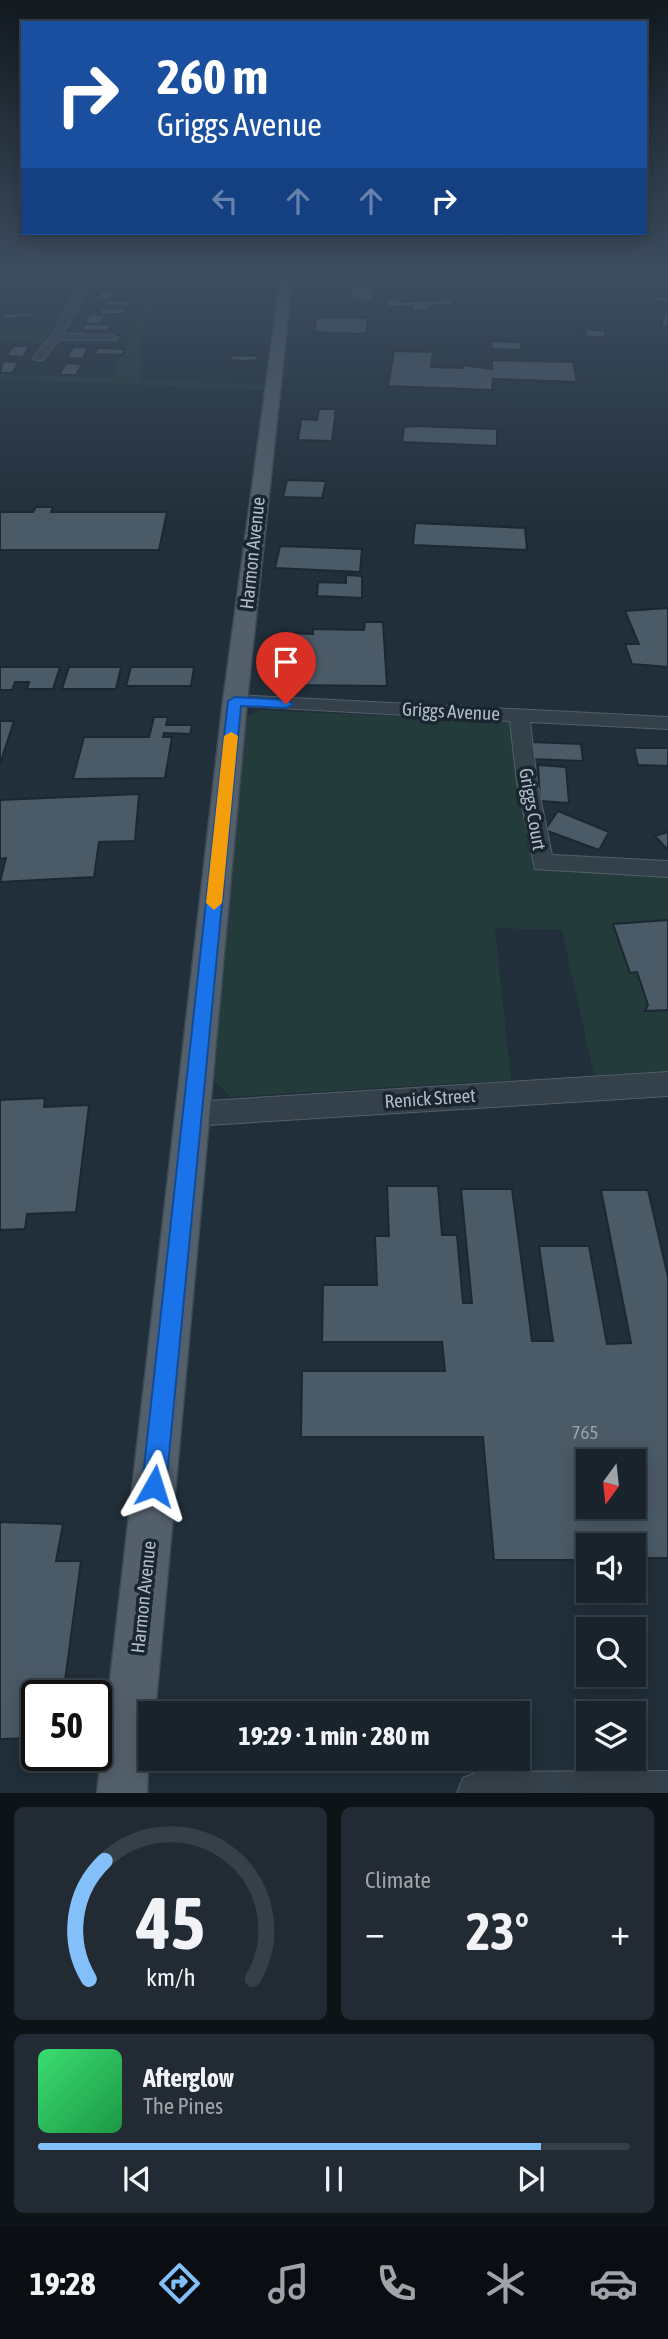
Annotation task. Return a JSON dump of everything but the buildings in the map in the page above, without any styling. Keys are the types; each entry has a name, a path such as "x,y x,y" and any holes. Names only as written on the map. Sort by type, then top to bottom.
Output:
{"main road":[{"name":"Harmon Avenue","path":"122,1793 235,701 277,358"}],"street":[{"name":"Griggs Avenue","path":"235,701 668,723"},
{"name":"Griggs Court","path":"519,714 527,782 543,863 668,869"},
{"name":"Renick Street","path":"192,1114 668,1083"},
{"path":"478,1793 668,1792"}],"green space":[{"path":"119,358 141,358 141,380 268,385 268,390 0,379 0,374 110,378 116,376 115,367"},
{"path":"260,710 512,722 528,848 548,868 668,875 668,1071 594,1075 562,930 495,928 511,1080 231,1097 205,1071 244,719"}],"slow traffic":[{"path":"214,903 231,736"}],"route":[{"path":"154,1486 235,701 286,704"}]}
